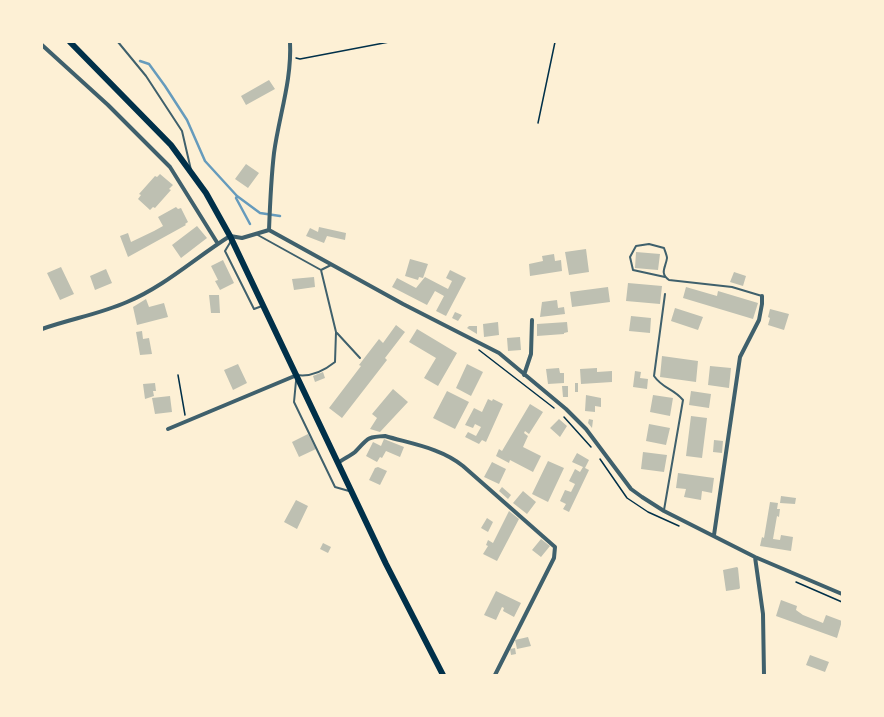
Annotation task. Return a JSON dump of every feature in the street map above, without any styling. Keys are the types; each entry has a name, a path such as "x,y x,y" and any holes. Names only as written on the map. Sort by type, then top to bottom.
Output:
{"main road":[{"path":"70,42 171,145 206,193 231,238 410,612 443,675"}],"street":[{"path":"269,230 274,153 286,94 291,56 290,42"},
{"path":"42,45 108,104 170,167 218,244"},
{"path":"42,329 72,318 97,313 133,300 174,276 218,244 231,238 242,238 269,230 403,304 499,353 549,394 586,429 631,489 664,511 755,557 842,594"},
{"path":"714,535 740,357 759,320 762,296"},
{"path":"524,375 531,354 532,320"},
{"path":"168,429 297,375"},
{"path":"338,463 354,453 367,438 385,436 435,450 453,458 463,466 555,547 554,558 495,675"},
{"path":"755,557 763,614 764,675"}],"lane":[{"path":"118,42 146,76 182,131 193,175"},
{"path":"256,234 321,270 336,332 335,362 327,368 305,376 297,375 294,402 336,487 352,492"},
{"path":"231,238 225,251 254,310 263,305"},
{"path":"665,277 663,269 667,258 664,248 649,244 636,246 630,257 633,270 665,277 669,280 732,287 762,296"},
{"path":"321,270 332,264"},
{"path":"664,511 683,400 677,392 660,385 654,376 665,294"},
{"path":"336,332 360,358"}],"path":[{"path":"291,56 300,59 389,42"},
{"path":"538,123 555,42"},
{"path":"477,349 556,409"},
{"path":"178,375 187,421"},
{"path":"560,412 594,449"},
{"path":"600,458 627,498 648,512 683,528"},
{"path":"795,581 842,602"}],"building":[{"path":"269,80 275,89 246,105 241,96"},
{"path":"246,164 259,173 248,188 235,179"},
{"path":"160,174 173,185 169,189 171,190 155,208 153,207 150,210 138,199 141,195 139,194 155,176 157,177"},
{"path":"176,207 178,209 181,208 188,222 185,224 186,225 128,257 120,236 128,233 131,242 154,231 163,226 158,217"},
{"path":"197,226 207,238 181,258 172,245"},
{"path":"319,227 346,233 345,240 327,236 324,243 306,236 310,228 318,232"},
{"path":"586,249 589,272 569,275 565,252"},
{"path":"636,252 660,254 658,270 635,268"},
{"path":"554,254 555,261 561,260 562,271 530,276 529,264 543,261 542,256"},
{"path":"410,259 428,264 423,278 419,277 418,280 405,276"},
{"path":"223,260 234,283 220,290 215,281 218,280 211,266"},
{"path":"61,267 74,294 60,300 47,273"},
{"path":"106,269 112,283 95,290 90,276"},
{"path":"450,270 466,278 446,316 436,311 444,296 435,291 427,305 392,287 397,278 416,288 425,277 448,289 452,281 446,278"},
{"path":"734,272 746,276 743,286 730,282"},
{"path":"314,277 315,287 294,290 292,279"},
{"path":"628,283 662,286 660,304 626,301"},
{"path":"608,287 610,302 572,307 570,292"},
{"path":"686,287 717,296 718,291 758,303 753,319 683,298"},
{"path":"209,295 219,295 220,313 211,313"},
{"path":"146,299 149,307 164,303 168,317 137,325 133,307"},
{"path":"557,300 558,308 564,307 565,314 540,317 542,302"},
{"path":"675,308 703,317 698,330 671,321"},
{"path":"770,309 789,314 784,330 768,325"},
{"path":"455,312 462,315 458,321 452,318"},
{"path":"631,316 651,318 650,333 629,331"},
{"path":"498,322 499,335 484,337 483,324"},
{"path":"567,322 568,332 564,334 537,336 537,324"},
{"path":"396,325 405,332 385,358 387,360 342,418 329,408 361,366 359,365 379,339 383,343"},
{"path":"469,326 477,326 477,334 467,328"},
{"path":"417,329 457,353 438,386 424,378 436,358 409,342"},
{"path":"142,331 143,339 149,338 152,354 140,355 136,332"},
{"path":"520,337 521,350 508,351 507,338"},
{"path":"662,356 698,361 696,382 660,377"},
{"path":"238,364 247,383 233,390 224,370"},
{"path":"467,364 483,372 471,396 456,388"},
{"path":"710,366 731,368 729,388 708,385"},
{"path":"559,368 560,373 564,373 564,383 548,384 546,369"},
{"path":"597,368 597,372 612,371 612,382 581,384 580,369"},
{"path":"635,371 641,372 640,378 648,379 647,389 633,387"},
{"path":"323,372 325,378 315,382 313,376"},
{"path":"155,383 156,391 153,391 154,396 145,399 143,384"},
{"path":"575,383 578,383 578,392 575,392"},
{"path":"562,386 568,386 568,397 563,397"},
{"path":"393,389 408,402 380,432 370,429 377,418 372,414"},
{"path":"447,391 469,402 455,429 433,418"},
{"path":"691,391 711,394 709,408 689,405"},
{"path":"586,395 601,398 601,407 595,406 595,412 585,411"},
{"path":"653,395 673,398 670,416 650,412"},
{"path":"170,396 172,412 155,414 152,398"},
{"path":"488,399 492,401 493,399 503,404 486,442 482,440 479,444 465,437 468,432 476,436 481,427 475,424 473,428 465,425 474,408 482,412"},
{"path":"530,404 543,412 529,434 525,431 524,433 528,436 523,447 541,456 533,472 510,460 509,463 496,456 499,449 502,451"},
{"path":"691,416 707,418 702,458 686,456"},
{"path":"559,419 567,426 560,437 550,428"},
{"path":"589,419 593,420 592,428 588,423"},
{"path":"649,424 670,428 666,445 646,441"},
{"path":"308,434 316,449 299,457 292,442"},
{"path":"384,439 404,447 400,457 386,451 382,458 380,457 377,462 366,456 373,442 381,446"},
{"path":"714,440 723,441 722,453 713,452"},
{"path":"643,452 667,455 664,472 641,469"},
{"path":"577,453 589,460 585,468 589,470 569,512 563,509 566,504 560,501 565,490 571,492 575,484 569,481 575,469 580,472 583,467 572,462"},
{"path":"548,461 564,468 548,502 532,494"},
{"path":"492,462 506,469 499,484 484,477"},
{"path":"378,467 387,471 380,485 369,480 375,468"},
{"path":"678,473 714,478 712,493 702,491 701,500 684,497 686,489 676,488"},
{"path":"502,487 511,495 508,499 499,491"},
{"path":"523,491 536,502 527,514 513,503"},
{"path":"781,496 796,498 795,504 780,503"},
{"path":"296,500 308,506 297,529 284,522"},
{"path":"770,502 778,503 777,509 780,509 779,517 777,516 773,539 780,540 781,535 793,537 791,551 760,546 762,537 764,538"},
{"path":"509,511 519,519 497,561 483,554 488,546 486,545 488,540 493,543"},
{"path":"487,518 493,522 488,532 481,528"},
{"path":"541,539 550,546 541,557 532,550"},
{"path":"323,543 331,547 328,553 320,549"},
{"path":"737,567 740,588 726,591 723,570"},
{"path":"496,591 521,603 514,617 503,611 504,608 502,607 496,620 484,615"},
{"path":"781,600 797,606 796,610 803,615 823,623 826,615 842,621 837,638 776,616"},
{"path":"528,637 531,646 517,649 515,640"},
{"path":"515,648 516,654 511,655 510,649"},
{"path":"810,655 829,662 825,672 806,665"}],"waterway":[{"path":"140,61 149,64 165,86 187,120 205,161 237,196 260,213 280,216"},
{"path":"237,196 236,198 250,224"}]}
